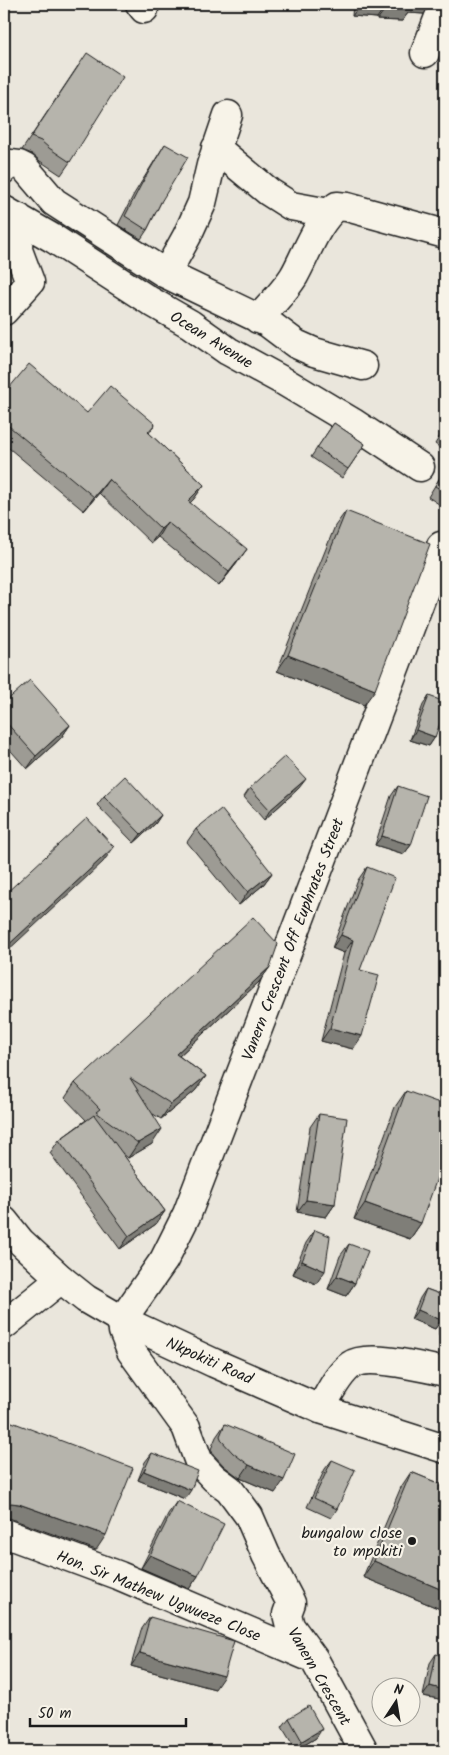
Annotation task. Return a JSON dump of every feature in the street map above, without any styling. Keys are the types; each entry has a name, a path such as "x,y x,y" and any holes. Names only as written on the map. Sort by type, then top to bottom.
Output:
{"street":[{"path":"425,53 444,4"},
{"path":"166,274 187,236 202,203 216,148 228,115"},
{"path":"216,148 270,192 291,206 329,212"},
{"path":"4,169 10,164 25,168 54,202 166,274 258,319 296,344 314,352 363,366"},
{"path":"258,319 293,278 316,233 329,212 337,206 445,234"},
{"path":"4,311 30,282 18,250 11,214"},
{"name":"Ocean Avenue","path":"11,214 190,324 228,351 352,422 420,468"},
{"name":"Vanern Crescent Off Euphrates Street","path":"122,1320 164,1260 186,1214 442,546"},
{"name":"Nkpokiti Road","path":"4,1221 20,1241 61,1279 86,1299 122,1320 214,1363 320,1409 445,1449"},
{"path":"4,1325 61,1279"},
{"name":"Vanern Crescent","path":"122,1320 130,1351 186,1427 199,1462 214,1478 229,1489 249,1516 266,1555 291,1603 287,1614 290,1626 314,1659 364,1751"},
{"path":"320,1409 343,1373 352,1364 364,1360 404,1363 445,1372"},
{"name":"Hon. Sir Mathew Ugwueze Close","path":"4,1533 120,1576 314,1659"}],"building":[{"path":"363,4 411,4 411,8 386,8 386,5"},
{"path":"87,53 123,77 70,162 41,141 31,137"},
{"path":"165,144 188,157 161,202 147,230 125,216"},
{"path":"29,364 87,413 110,386 155,424 148,432 204,485 188,501 247,549 229,572 167,522 161,529 109,479 94,497 4,422 4,394"},
{"path":"334,423 365,444 348,469 317,448"},
{"path":"445,470 445,492 435,486"},
{"path":"346,511 430,544 375,690 288,655"},
{"path":"30,680 70,725 36,756 4,720 4,703"},
{"path":"429,696 445,702 445,710 435,737 416,730"},
{"path":"285,756 306,779 270,810 250,788"},
{"path":"125,776 161,815 141,834 104,796"},
{"path":"398,786 427,796 411,845 382,836"},
{"path":"221,809 272,873 248,892 196,829"},
{"path":"87,818 114,847 4,949 4,895"},
{"path":"367,867 395,878 360,970 379,975 362,1036 330,1028 353,940 341,935"},
{"path":"253,917 278,944 270,967 176,1054 206,1076 171,1104 130,1078 162,1129 138,1143 96,1112 100,1109 75,1083"},
{"path":"406,1091 445,1105 445,1156 421,1223 365,1203"},
{"path":"319,1114 347,1118 335,1204 306,1200"},
{"path":"94,1115 165,1211 129,1236 59,1140"},
{"path":"315,1230 330,1236 325,1271 302,1261"},
{"path":"349,1244 368,1251 355,1283 337,1276"},
{"path":"426,1289 445,1296 445,1309 441,1320 418,1310"},
{"path":"4,1419 133,1468 106,1535 19,1504 11,1503 4,1507"},
{"path":"225,1424 295,1454 284,1480 249,1465 233,1453 220,1436"},
{"path":"152,1453 198,1471 191,1490 144,1471"},
{"path":"332,1460 355,1470 337,1509 314,1498"},
{"name":"bungalow close to mpokiti","path":"411,1472 445,1486 445,1591 374,1561"},
{"path":"177,1501 224,1524 198,1576 150,1555"},
{"path":"150,1617 234,1641 224,1676 140,1653"},
{"path":"436,1654 445,1656 445,1690 430,1686"},
{"path":"309,1706 322,1729 302,1741 289,1718"}],"place":[{"name":"bungalow close to mpokiti","path":"412,1541"}]}
